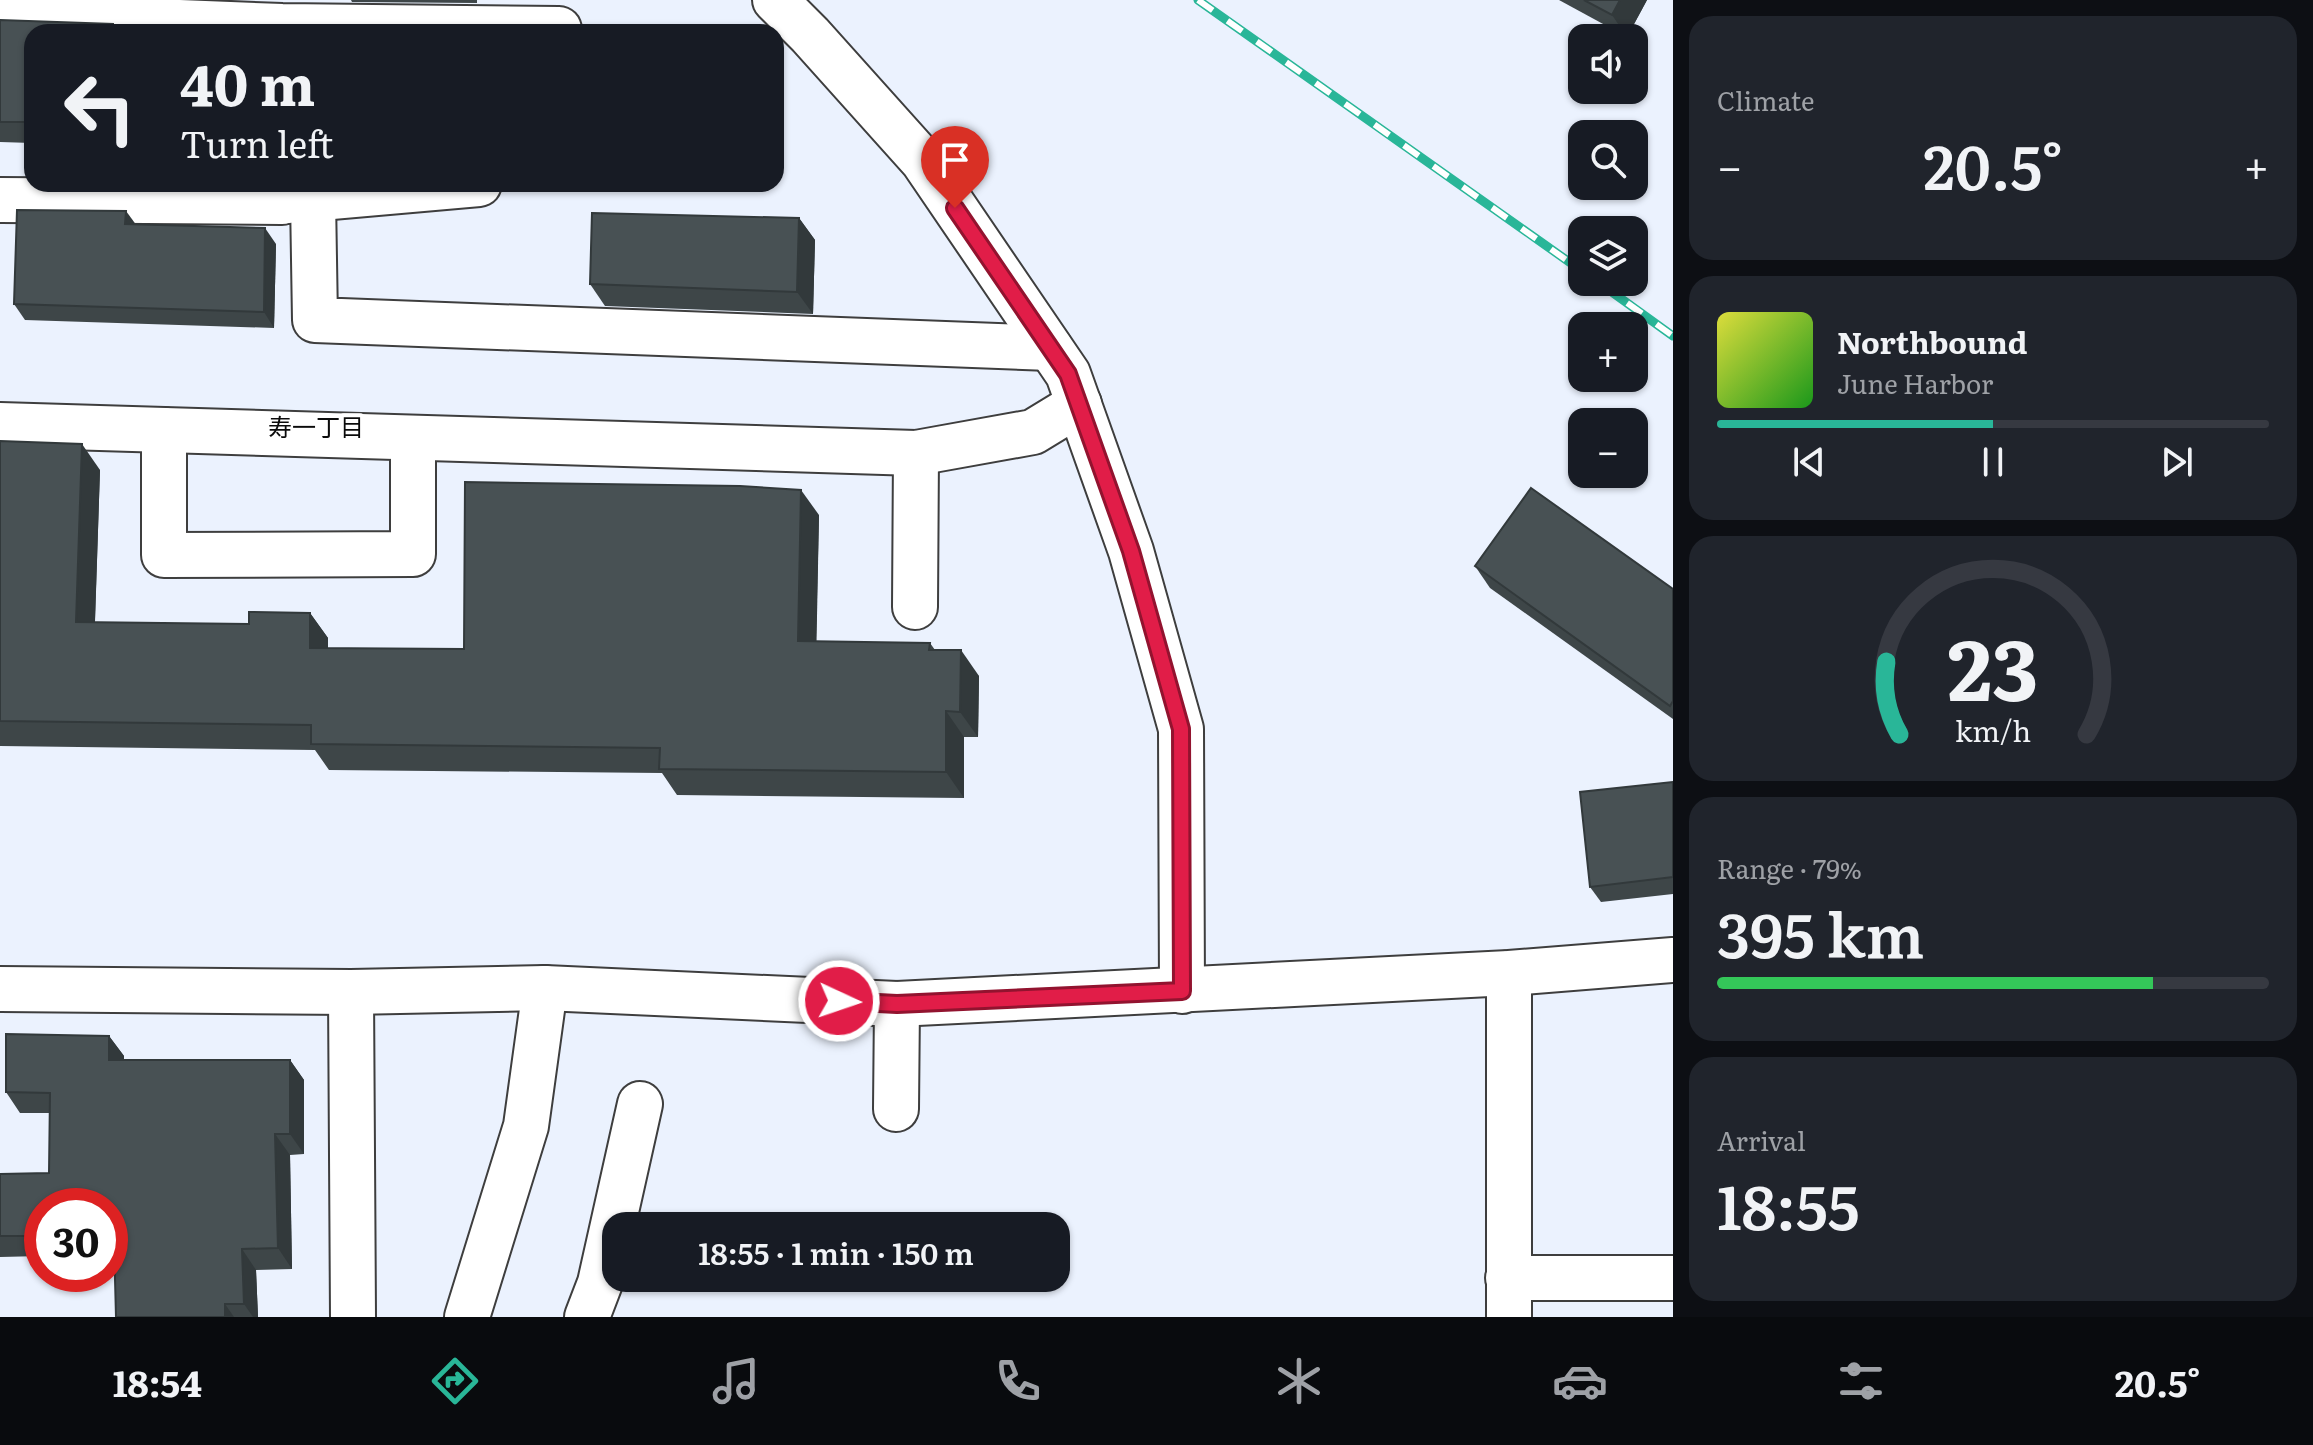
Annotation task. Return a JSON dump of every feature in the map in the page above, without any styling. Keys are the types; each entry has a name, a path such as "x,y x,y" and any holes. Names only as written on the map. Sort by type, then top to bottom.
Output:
{"street":[{"path":"775,0 923,161 1068,374 1131,551 1181,729 1182,991"},
{"path":"0,15 181,24"},
{"path":"436,24 559,20"},
{"path":"0,200 343,192"},
{"path":"292,195 315,320 1050,348"},
{"path":"0,425 916,453 1033,432 1079,404"},
{"path":"164,430 164,555 413,554 413,438"},
{"path":"915,607 916,453"},
{"path":"0,989 351,992 545,988 897,1004 1509,973 1673,960"},
{"path":"1509,973 1509,1298 1673,1278"},
{"path":"467,1317 526,1126 545,988"},
{"path":"351,992 353,1317"},
{"path":"896,1109 897,1004"},
{"path":"587,1317 600,1283 640,1104"}],"building":[{"path":"1584,0 1620,0 1612,15"},
{"path":"0,20 113,24 24,24 24,122 0,122"},
{"path":"17,210 126,211 125,224 265,228 264,312 14,304"},
{"path":"592,213 799,218 797,292 590,284"},
{"path":"0,441 82,444 76,622 249,624 249,612 310,613 310,648 464,649 465,482 740,486 801,490 798,641 930,643 929,650 961,650 960,712 946,711 946,772 659,769 660,748 311,744 311,725 0,721"},
{"path":"1531,488 1673,589 1673,701 1670,706 1475,566"},
{"path":"1673,782 1673,877 1590,887 1580,792"},
{"path":"6,1034 109,1036 109,1060 290,1060 290,1134 275,1134 278,1248 242,1249 244,1304 225,1304 225,1317 116,1317 115,1292 128,1292 128,1188 24,1188 24,1236 0,1236 0,1174 49,1173 50,1093 6,1092"}],"railway":[{"path":"1198,0 1568,261"},
{"path":"1617,296 1673,336"}],"district":[{"name":"寿一丁目","path":"316,428"}],"route":[{"path":"839,1001 897,1004 1182,991 1181,729 1131,551 1068,374 955,208"}]}
